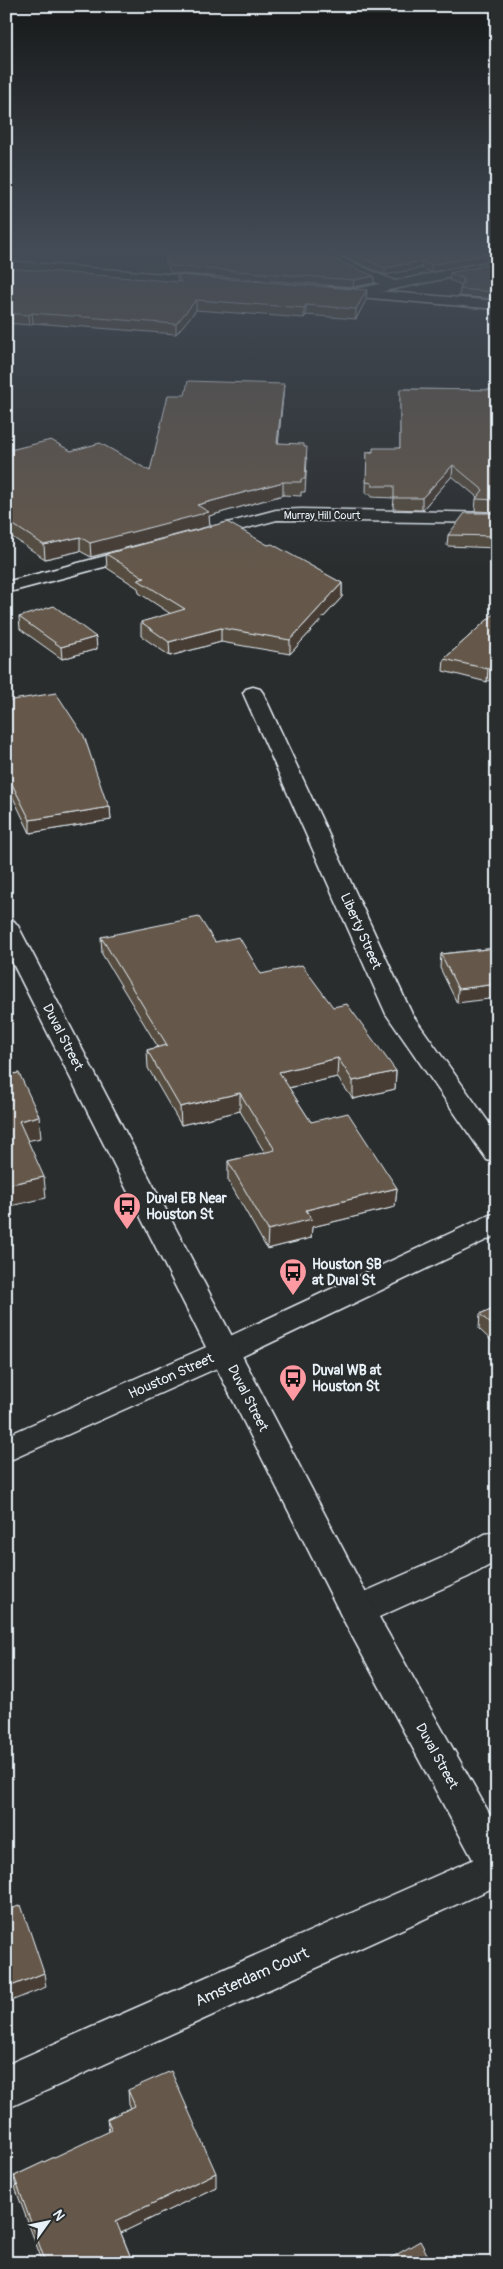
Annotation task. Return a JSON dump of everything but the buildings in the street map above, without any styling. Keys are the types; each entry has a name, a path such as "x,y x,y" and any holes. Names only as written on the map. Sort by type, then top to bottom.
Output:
{"street":[{"name":"Murray Hill Court","path":"183,540 276,515 497,518"},
{"path":"6,588 155,548"},
{"name":"Liberty Street","path":"253,694 399,1014 497,1154"},
{"name":"Duval Street","path":"6,926 357,1610 497,1866"},
{"name":"Houston Street","path":"6,1450 224,1352 497,1223"},
{"path":"357,1610 456,1567 497,1544"},
{"name":"Amsterdam Court","path":"6,2087 497,1866"}],"place":[{"name":"Duval EB Near Houston St","path":"127,1230"},
{"name":"Houston SB at Duval St","path":"293,1296"},
{"name":"Duval WB at Houston St","path":"293,1402"}]}
